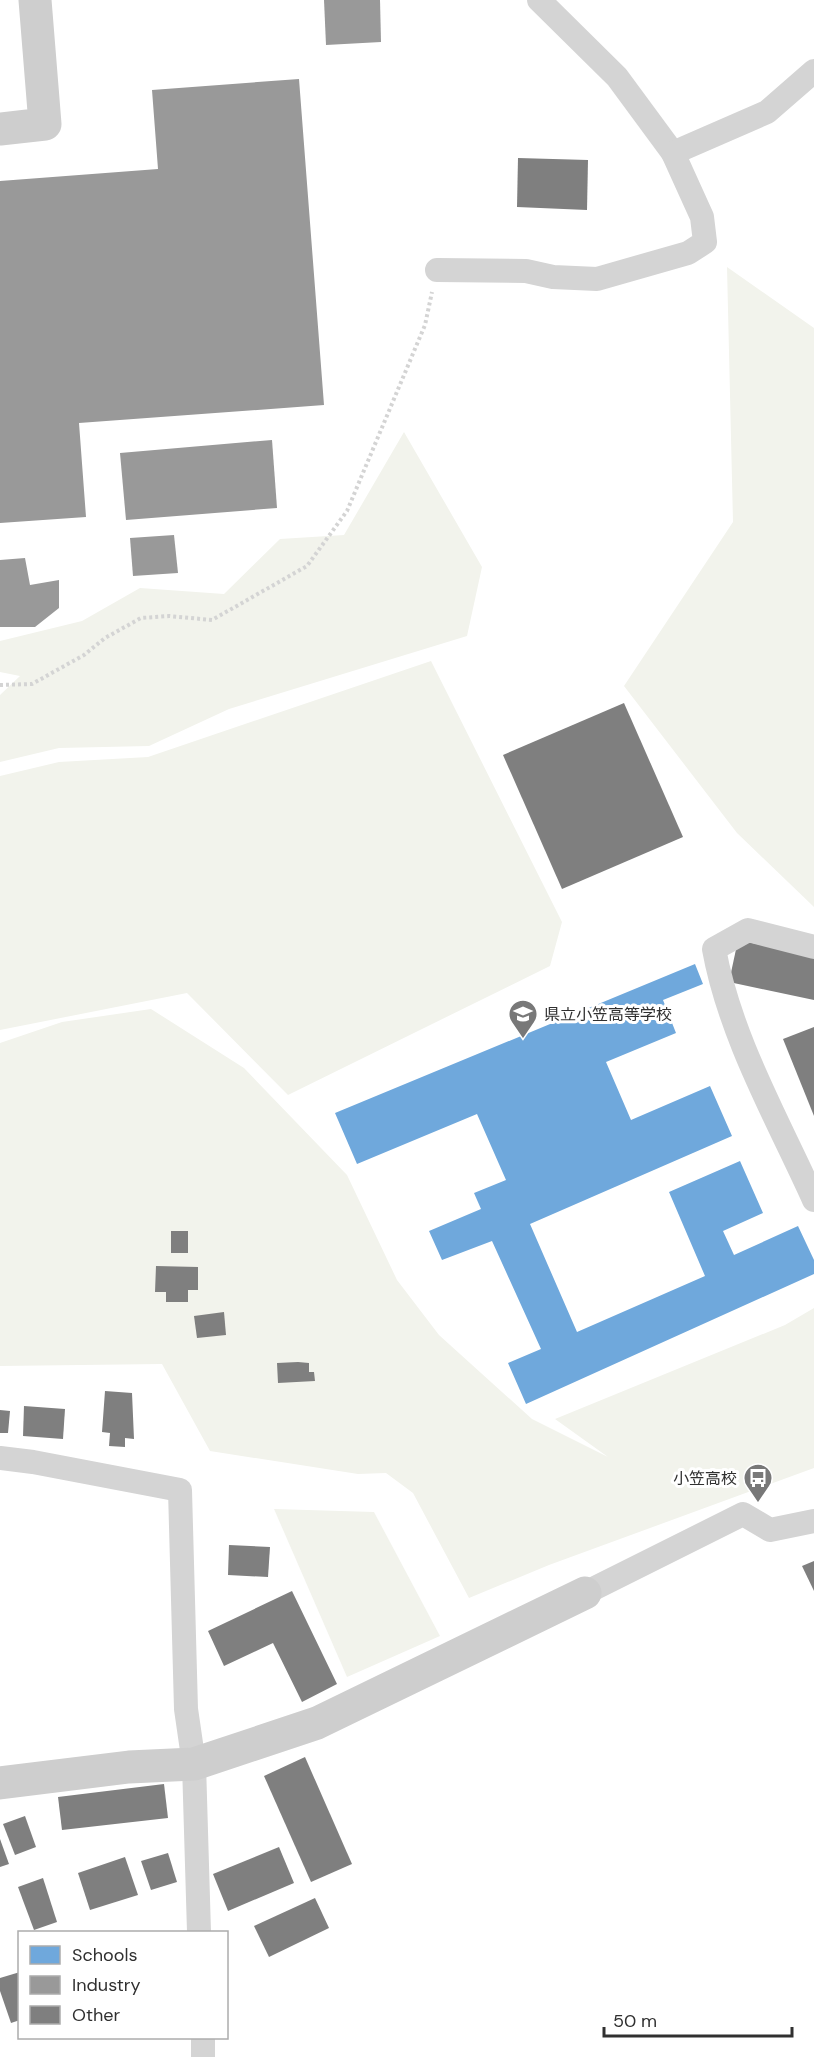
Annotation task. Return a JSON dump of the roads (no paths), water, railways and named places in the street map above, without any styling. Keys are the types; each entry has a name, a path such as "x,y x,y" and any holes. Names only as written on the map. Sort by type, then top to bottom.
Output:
{"street":[{"path":"0,129 45,124 35,0"},
{"path":"437,270 526,271 553,278 597,279 688,253 705,242 702,217 673,153 616,77 539,0"},
{"path":"673,153 767,112 814,70"},
{"path":"814,947 748,930 714,949 720,981 751,1060 814,1200"},
{"path":"0,1458 33,1462 180,1490 186,1709 194,1764 199,1931"},
{"path":"0,1783 129,1767 194,1764 317,1723 743,1514 770,1530 814,1521"},
{"path":"202,2039 203,2057"}],"place":[{"name":"県立小笠高等学校","path":"523,1040"},
{"name":"小笠高校","path":"758,1504"}]}
